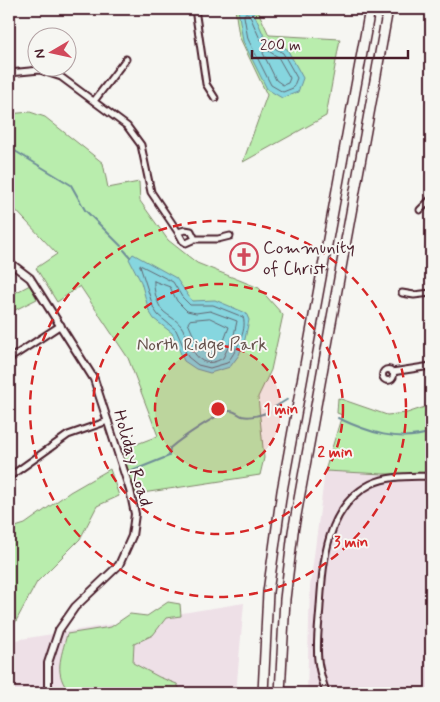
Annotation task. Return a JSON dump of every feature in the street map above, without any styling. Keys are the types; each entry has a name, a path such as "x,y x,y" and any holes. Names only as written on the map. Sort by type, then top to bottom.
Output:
{"highway":[{"path":"262,693 268,592 282,491 370,9"},
{"path":"280,693 285,599 293,532 388,9"}],"street":[{"path":"196,9 206,84 215,98"},
{"path":"94,101 126,59"},
{"path":"9,73 36,70 61,76 127,126 135,135 143,153 151,192 184,242 230,236"},
{"path":"420,210 431,199"},
{"path":"178,232 189,230 195,240"},
{"name":"Holiday Road","path":"9,262 30,278 94,379 134,502 132,536 119,565 74,607 60,627 48,662 48,693"},
{"path":"402,293 414,295 431,293"},
{"path":"9,359 61,325"},
{"path":"392,372 431,366"},
{"path":"9,477 58,441 79,430 108,421"},
{"path":"326,693 319,664 318,644 324,564 335,523 352,499 370,485 389,478 431,476"}],"shaded area":[{"path":"325,471 384,474 431,473 431,693 307,693 310,587"},
{"path":"244,603 236,693 9,693 9,641"}],"green space":[{"path":"235,9 257,9 269,35 340,39 326,116 243,162 267,95 239,36"},
{"name":"North Ridge Park","path":"30,112 45,117 103,163 108,188 139,182 140,201 168,240 197,263 259,288 283,315 271,370 258,397 264,458 260,475 136,494 121,450 158,436 128,358 80,286 57,302 36,268 57,254 9,203 9,114"},
{"path":"30,285 37,299 9,313 9,296"},
{"path":"338,398 387,415 407,413 431,405 431,473 384,474 325,471 342,415 337,413"},
{"path":"110,469 119,496 97,506 80,539 37,582 9,634 9,529 25,524 70,492"},
{"path":"168,602 180,604 181,616 166,618 153,635 134,644 133,663 177,684 182,693 70,693 65,686 60,672 61,658 67,634 111,627 130,614 147,616"}],"water":[{"path":"238,9 252,9 264,36 287,49 303,78 298,92 282,98 267,89 243,41"},
{"path":"133,254 176,278 192,301 215,300 246,313 249,320 245,339 239,355 230,367 210,373 196,369 184,361 172,333 154,319 149,311 141,282 129,259"}],"waterway":[{"path":"9,142 15,151 71,185 85,210 121,246"},
{"path":"124,250 130,257"},
{"path":"275,407 288,399"},
{"path":"132,471 169,456 170,448 219,415 232,411 249,417 269,412"},
{"path":"338,418 361,428 395,436 419,435 431,432"}],"place":[{"name":"Community of Christ","path":"244,257"}]}
